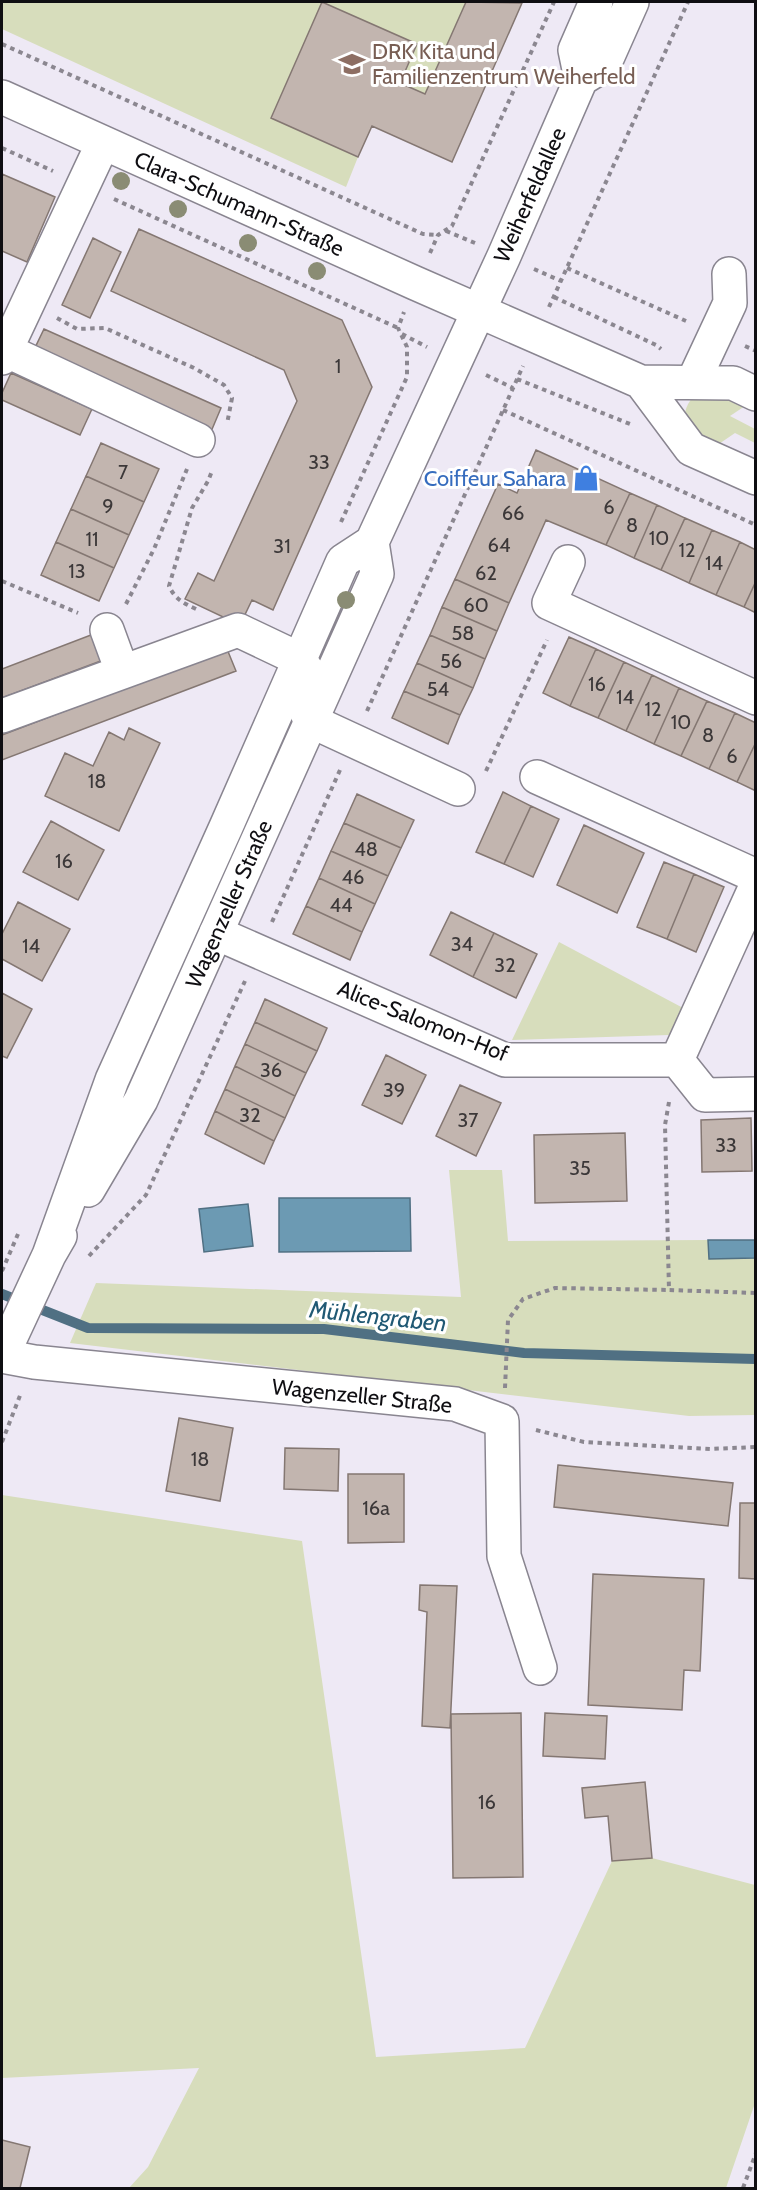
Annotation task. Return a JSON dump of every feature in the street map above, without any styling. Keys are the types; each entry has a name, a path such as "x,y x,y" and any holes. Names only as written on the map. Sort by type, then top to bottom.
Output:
{"street":[{"path":"596,2 575,50 581,79 604,65 632,2"},
{"name":"Weiherfeldallee","path":"477,310 504,256 581,79"},
{"name":"Clara-Schumann-Straße","path":"2,97 415,284 641,382"},
{"path":"103,143 3,354 198,440"},
{"path":"693,382 730,303 729,274"},
{"path":"372,542 477,310"},
{"path":"641,382 733,383 756,394"},
{"path":"641,382 691,448 756,478"},
{"name":"Wagenzeller Straße","path":"49,1254 141,1100 377,574 372,542 343,561 112,1080 49,1254 2,1356 34,1362 455,1404 502,1421"},
{"path":"568,562 549,603 756,698"},
{"path":"93,622 122,671"},
{"path":"2,716 238,630 295,669 316,707 353,740 458,789"},
{"path":"295,669 341,650"},
{"path":"267,736 316,707"},
{"path":"537,777 756,876"},
{"path":"756,886 677,1060 705,1095 756,1094"},
{"name":"Alice-Salomon-Hof","path":"216,933 505,1060 677,1060"},
{"path":"502,1421 504,1556 540,1668"}],"path":[{"path":"398,328 438,235 452,226 554,2"},
{"path":"83,1262 146,1195 688,2"},
{"path":"2,44 423,234 438,235"},
{"path":"2,148 398,328 401,334"},
{"path":"567,268 756,351"},
{"path":"554,297 656,345 693,382"},
{"path":"517,379 636,427"},
{"path":"503,410 756,525"},
{"path":"126,604 154,549 198,440"},
{"path":"2,581 93,622"},
{"path":"458,789 483,778 562,609"},
{"path":"669,1290 665,1125 677,1060"},
{"path":"506,1372 508,1320 524,1299 555,1287 756,1293"},
{"path":"502,1421 584,1442 710,1449 756,1447"},
{"path":"743,2188 756,2152"}],"green space":[{"path":"2,2 466,2 425,94 400,83 417,44 322,3 271,118 358,157 346,187 2,29"},
{"path":"699,391 751,402 730,416 755,429 755,443 735,433 713,448 684,420 688,404"},
{"path":"559,942 685,1009 680,1025 669,1035 512,1040"},
{"path":"449,1170 502,1170 508,1241 708,1240 709,1259 755,1258 755,1415 689,1416 70,1343 96,1283 461,1297"},
{"path":"2,1495 302,1541 376,2057 525,2048 612,1861 652,1858 755,1885 755,2103 726,2188 129,2188 148,2167 199,2068 2,2078"}],"water":[{"path":"279,1198 410,1198 411,1251 279,1252"},
{"path":"248,1204 253,1246 204,1252 199,1209"},
{"path":"708,1240 755,1240 755,1258 709,1259"}],"building":[{"name":"DRK Kita und Familienzentrum Weiherfeld","path":"322,2 417,44 400,83 425,94 466,2 522,3 452,162 372,126 358,157 271,118"},
{"path":"2,174 55,197 27,262 2,251"},
{"path":"139,229 342,320 372,387 273,610 252,600 240,625 185,599 198,573 214,581 297,401 284,370 111,291"},
{"path":"93,238 121,252 90,318 62,305"},
{"path":"44,329 221,408 210,434 32,354"},
{"path":"11,373 92,409 80,435 2,400 2,393"},
{"path":"101,443 159,469 144,502 86,476"},
{"path":"536,450 630,493 606,545 546,520 509,603 455,579 498,484 517,493"},
{"path":"86,476 144,502 129,535 71,509"},
{"path":"630,493 657,505 634,558 606,545"},
{"path":"657,505 685,518 661,570 634,558"},
{"path":"71,509 129,535 114,568 56,542"},
{"path":"685,518 712,530 689,583 661,570"},
{"path":"712,530 740,542 716,595 689,583"},
{"path":"56,542 114,568 99,601 41,575"},
{"path":"740,542 756,550 756,581 744,607 716,595"},
{"path":"455,579 509,603 497,631 442,607"},
{"path":"756,581 756,613 744,607"},
{"path":"442,607 497,631 485,659 430,635"},
{"path":"104,630 114,656 2,698 2,669"},
{"path":"430,635 485,659 473,688 417,663"},
{"path":"569,637 596,649 570,706 543,693"},
{"path":"227,649 236,671 2,760 2,735"},
{"path":"596,649 624,662 598,718 570,706"},
{"path":"624,662 652,675 626,731 598,718"},
{"path":"417,663 473,688 460,715 404,691"},
{"path":"652,675 679,688 654,744 626,731"},
{"path":"679,688 707,701 681,756 654,744"},
{"path":"404,691 460,715 448,744 392,718"},
{"path":"707,701 735,713 709,769 681,756"},
{"path":"735,713 756,723 756,742 737,782 709,769"},
{"path":"129,728 160,743 119,831 45,796 65,753 93,766 109,732 124,740"},
{"path":"756,742 756,791 737,782"},
{"path":"503,792 531,806 504,864 476,852"},
{"path":"357,794 414,820 401,848 344,823"},
{"path":"531,806 559,819 533,877 504,864"},
{"path":"51,821 104,850 78,900 23,872"},
{"path":"344,823 401,848 388,876 331,851"},
{"path":"584,825 644,853 617,913 557,885"},
{"path":"331,851 388,876 375,904 319,878"},
{"path":"664,862 694,874 667,939 637,927"},
{"path":"694,874 724,887 696,952 667,939"},
{"path":"319,878 375,904 362,932 306,906"},
{"path":"18,902 70,929 42,981 2,959 2,934"},
{"path":"306,906 362,932 350,960 293,934"},
{"path":"451,912 494,933 473,977 430,955"},
{"path":"494,933 537,954 516,998 473,977"},
{"path":"2,993 32,1009 7,1058 2,1056"},
{"path":"265,999 327,1028 317,1051 255,1022"},
{"path":"255,1022 317,1051 306,1073 245,1044"},
{"path":"245,1044 306,1073 295,1096 235,1066"},
{"path":"386,1055 426,1075 402,1124 362,1105"},
{"path":"235,1066 295,1096 285,1118 225,1089"},
{"path":"460,1085 501,1103 476,1156 436,1136"},
{"path":"225,1089 285,1118 274,1141 215,1111"},
{"path":"215,1111 274,1141 264,1164 205,1134"},
{"path":"751,1118 752,1171 702,1172 701,1120"},
{"path":"625,1133 627,1201 535,1203 534,1135"},
{"path":"179,1418 233,1428 220,1501 166,1491"},
{"path":"285,1448 339,1449 338,1491 284,1489"},
{"path":"558,1465 733,1483 728,1526 554,1507"},
{"path":"348,1474 404,1474 404,1542 348,1543"},
{"path":"740,1503 756,1503 756,1579 739,1578"},
{"path":"593,1574 704,1579 700,1671 684,1670 682,1710 588,1705"},
{"path":"420,1585 457,1586 450,1728 422,1726 427,1612 419,1610"},
{"path":"521,1713 523,1877 453,1878 451,1714"},
{"path":"545,1713 607,1716 605,1759 543,1756"},
{"path":"645,1782 652,1858 612,1861 608,1816 585,1818 582,1788"},
{"path":"2,2140 30,2147 20,2188 2,2188"}],"waterway":[{"name":"Mühlengraben","path":"2,1294 88,1328 324,1329 524,1353 756,1359"}],"place":[{"name":"DRK Kita und Familienzentrum Weiherfeld","path":"352,64"},
{"name":"Coiffeur Sahara","path":"586,478"}]}
